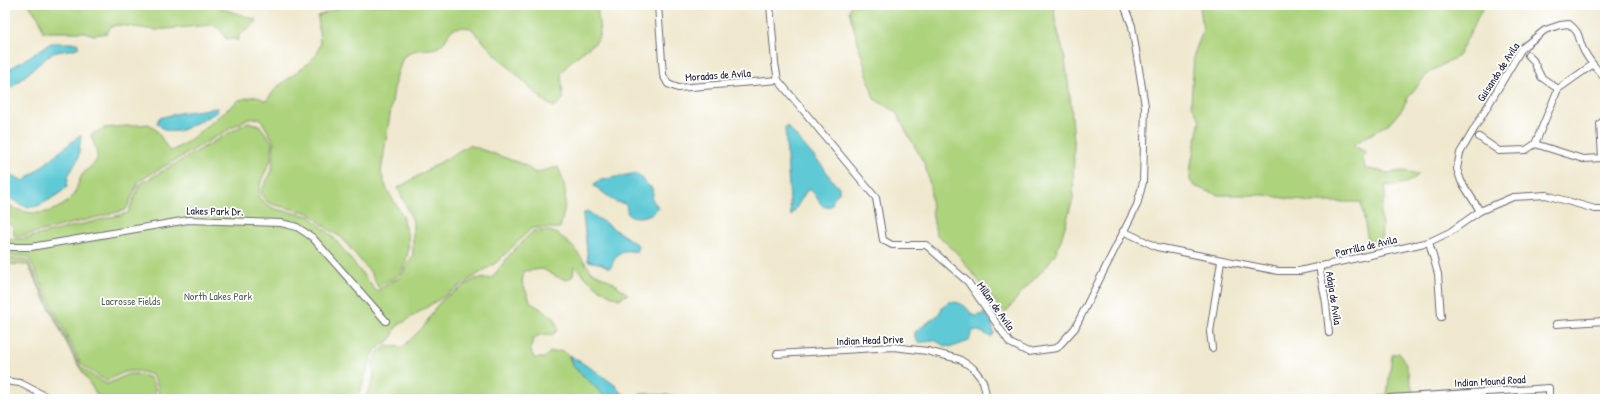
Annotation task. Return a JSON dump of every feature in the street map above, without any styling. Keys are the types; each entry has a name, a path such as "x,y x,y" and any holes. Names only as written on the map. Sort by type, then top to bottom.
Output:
{"street":[{"name":"Moradas de Avila","path":"658,5 664,75 668,84 678,88 778,80"},
{"path":"770,5 778,80"},
{"name":"Millan de Avila","path":"778,80 876,198 883,240 892,245 926,245 968,282 1010,343 1028,352 1057,348 1075,328 1137,205 1144,182 1145,106 1132,26 1124,5"},
{"name":"Guisando de Avila","path":"1480,211 1461,181 1457,169 1460,152 1522,48 1545,30 1560,25 1569,24 1577,30 1582,49 1592,65 1605,78"},
{"path":"1528,55 1533,60 1541,77 1558,89"},
{"path":"1479,137 1499,151 1526,150 1535,144 1558,89 1592,65"},
{"path":"1535,144 1584,159 1602,158 1600,124 1605,119"},
{"name":"Parrilla de Avila","path":"1123,232 1157,247 1221,261 1278,271 1299,270 1429,242 1450,232 1480,211 1513,197 1546,195 1595,209 1605,209"},
{"name":"Lakes Park Dr.","path":"5,247 31,247 188,220 281,223 297,227 312,237 386,321"},
{"path":"1429,242 1438,274 1441,317"},
{"path":"1212,348 1210,332 1221,261"},
{"name":"Adaja de Avila","path":"1319,266 1326,303 1329,333"},
{"path":"1556,324 1605,321"},
{"name":"Indian Head Drive","path":"777,354 893,347 926,351 960,358 973,368 983,381 987,399"},
{"path":"5,381 20,383 52,399"},
{"name":"Indian Mound Road","path":"1374,399 1465,396 1548,388 1550,399"}],"green space":[{"path":"29,5 215,5 257,20 253,26 239,35 238,40 225,38 220,29 211,25 155,30 118,25 111,27 107,33 94,35 84,32 43,32 40,20"},
{"path":"345,5 597,5 600,33 595,43 572,60 561,73 563,99 554,107 545,102 489,48 471,28 455,28 451,30 445,41 436,48 411,52 403,57 395,82 381,172 387,190 403,216 408,237 408,252 400,273 378,287 371,273 341,237 329,230 309,213 267,202 261,195 262,189 272,171 274,142 260,118 247,119 139,181 126,210 21,236 14,235 13,226 5,222 5,201 12,207 21,211 39,213 57,208 72,197 82,175 97,159 96,150 91,135 104,128 149,124 157,131 170,152 187,142 239,100 256,96 266,101 277,87 304,67 317,54 320,44 318,16"},
{"path":"851,5 1054,5 1055,19 1065,60 1071,105 1074,142 1073,199 1061,240 1055,254 1045,268 1022,292 1005,313 956,252 936,234 930,185 925,165 895,111 874,99 849,11"},
{"path":"1200,5 1484,5 1458,56 1428,73 1409,96 1402,109 1391,122 1353,145 1367,153 1363,157 1365,168 1388,173 1403,171 1419,174 1408,182 1385,186 1385,197 1380,212 1382,226 1381,240 1368,241 1361,202 1310,202 1264,195 1218,195 1194,186 1190,180 1191,164 1200,120 1191,104 1194,54 1203,31"},
{"name":"North Lakes Park","path":"248,122 259,125 272,142 271,160 261,181 258,197 275,209 309,216 333,237 376,291 400,277 413,255 413,221 398,188 469,145 525,165 535,173 558,167 564,183 565,191 564,212 560,228 532,228 497,262 396,327 391,339 375,350 357,399 159,399 158,386 152,375 139,371 129,371 119,374 107,381 96,375 81,364 28,256 5,256 5,238 22,239 128,213 140,184"},
{"path":"533,231 550,231 558,234 574,248 592,272 611,281 628,294 619,299 606,293 574,266 573,276 567,280 555,276 543,269 524,271 522,282 531,303 554,317 558,330 552,335 542,334 534,338 530,349 534,358 544,358 550,352 564,351 576,369 608,399 364,399 371,386 374,376 373,364 378,352 387,346 403,347 425,325 435,308 443,299 475,279 492,278 511,253"},
{"path":"5,259 27,259 80,366 94,377 107,384 131,374 142,375 150,378 155,387 156,399 105,399 97,395 75,360 28,265 5,264"},
{"path":"1399,353 1406,364 1413,393 1387,395 1392,355"}],"water":[{"path":"51,43 77,43 79,47 52,53 12,87 5,90 5,72"},
{"path":"217,108 218,111 215,113 181,130 166,130 157,123 159,118 179,113"},
{"path":"787,126 824,168 834,183 839,187 839,193 835,196 831,206 824,207 811,190 807,190 791,216 785,127"},
{"path":"79,136 81,136 78,159 68,176 67,187 56,196 42,204 31,207 22,205 5,195 5,172 24,181"},
{"path":"632,174 639,175 652,188 653,196 651,198 658,207 649,215 636,217 628,215 626,204 616,202 593,185 600,180"},
{"path":"587,211 638,245 637,251 626,251 620,253 617,255 609,268 602,264 588,261 583,214"},
{"path":"949,302 957,302 963,305 972,315 977,316 985,313 992,323 994,334 991,337 979,331 972,331 969,341 952,347 945,346 934,340 918,343 915,338 915,332 938,315 943,307"},
{"path":"569,355 597,372 616,386 619,391 632,399 608,399 573,366"},
{"path":"640,394 644,394 680,396 700,399 632,399"}],"park label":[{"name":"Lacrosse Fields","path":"131,301"}]}
